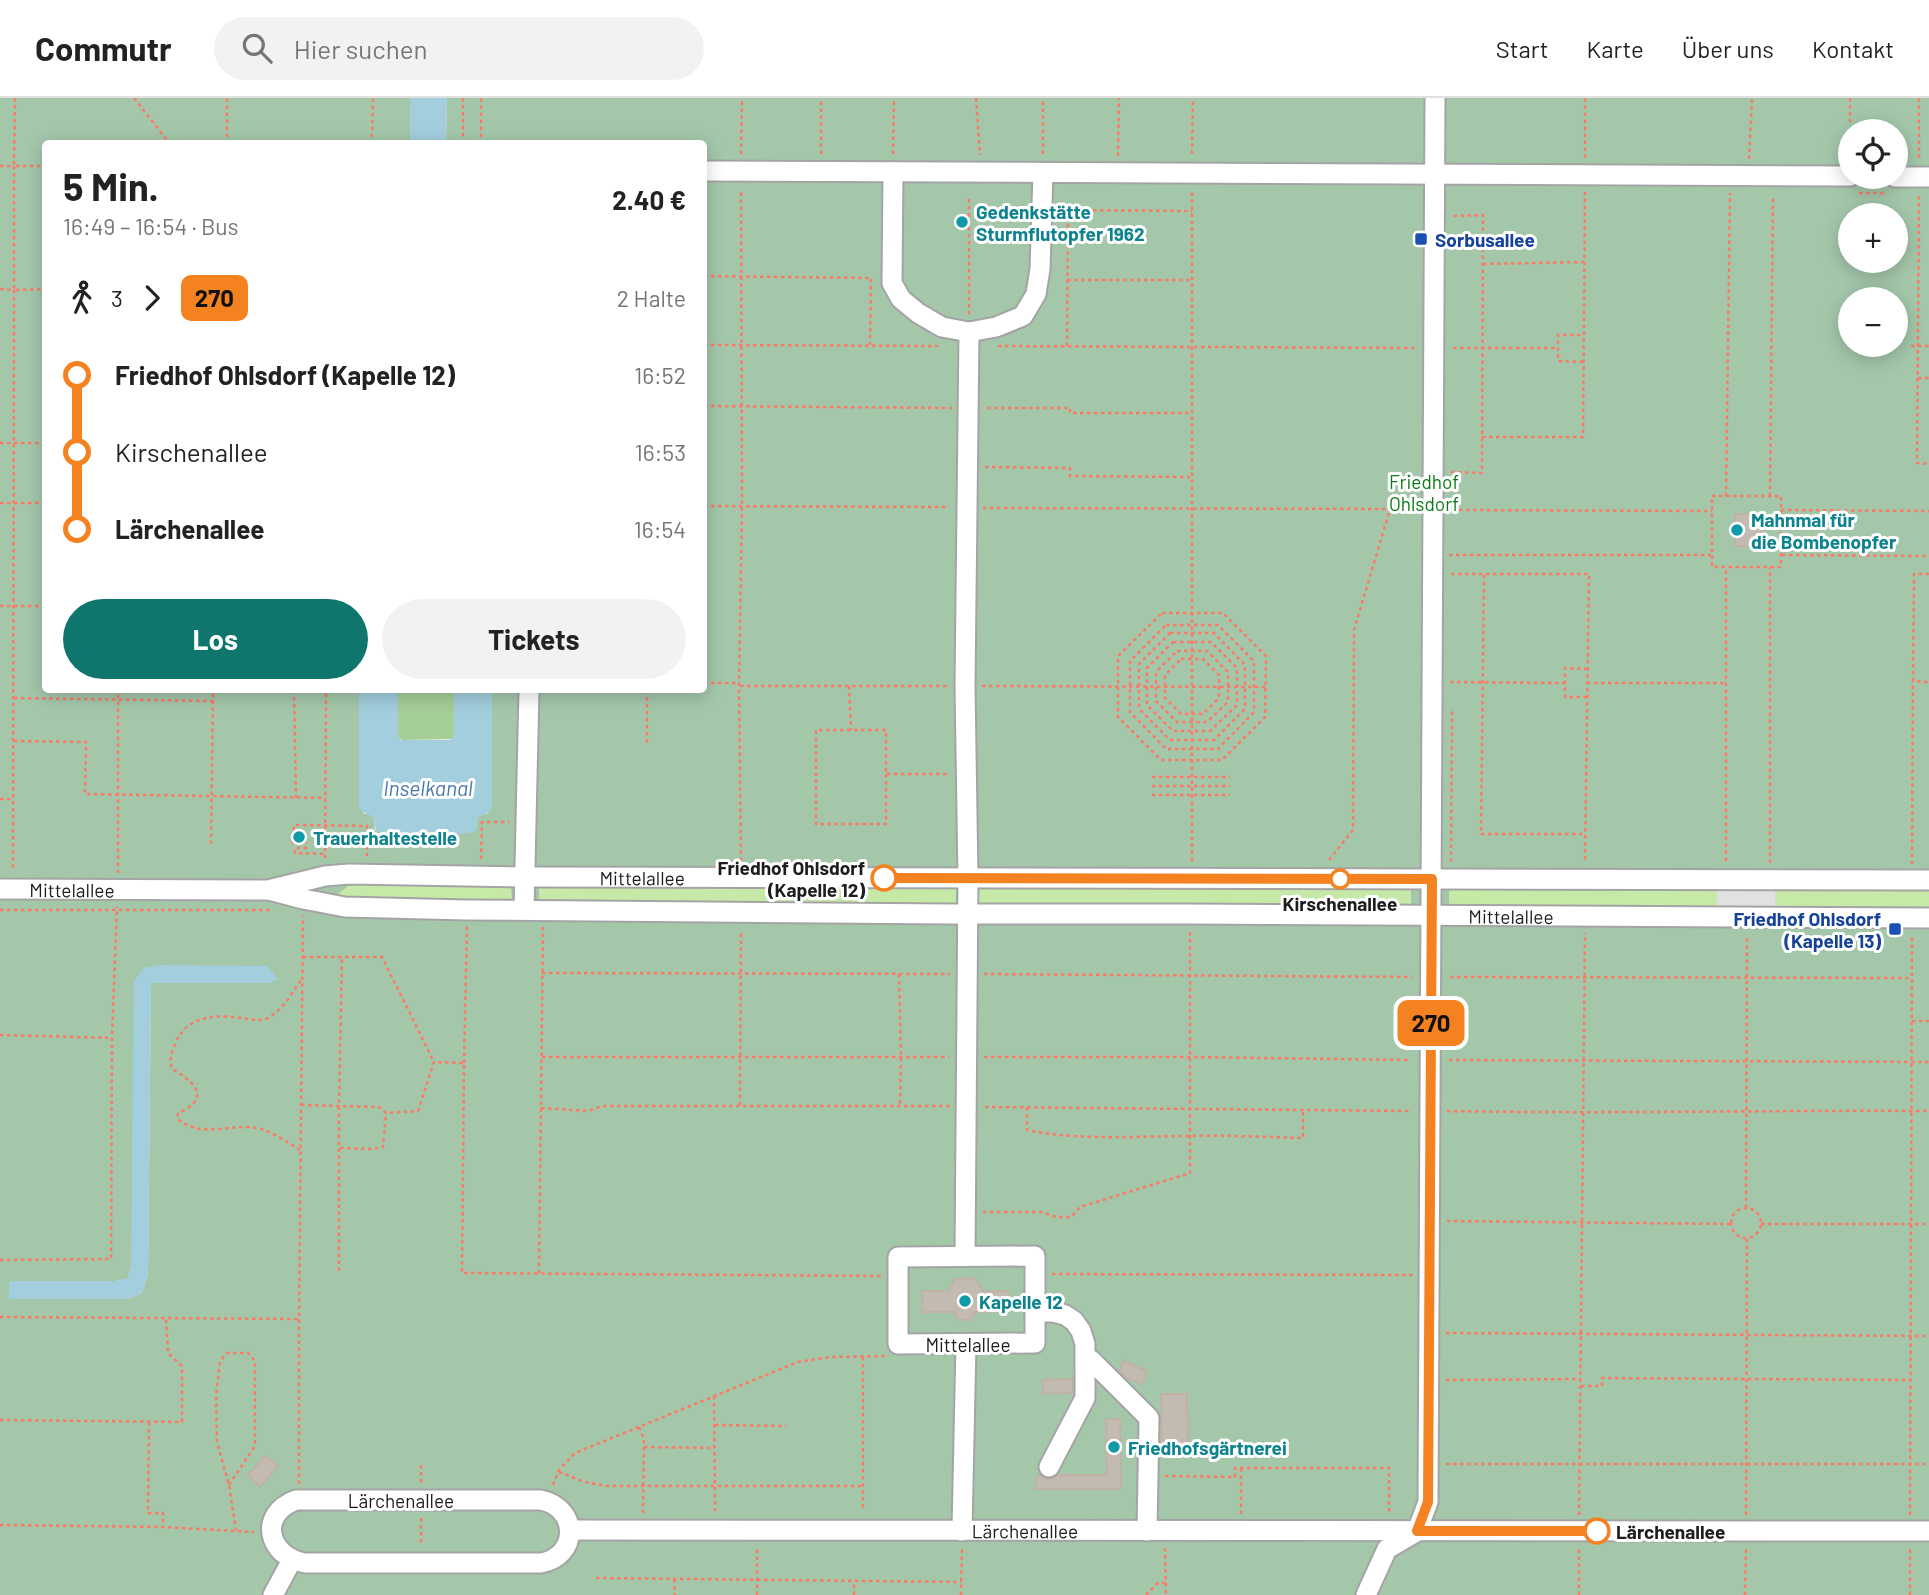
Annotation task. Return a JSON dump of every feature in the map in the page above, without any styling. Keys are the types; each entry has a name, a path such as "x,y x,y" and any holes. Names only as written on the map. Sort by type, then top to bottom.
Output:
{"street":[{"path":"1366,1595 1387,1549 1417,1531 1428,1502 1431,915 1441,879 1433,682 1442,565 1433,509 1436,98"},
{"path":"707,171 1585,175 1737,185 1838,185"},
{"path":"893,172 892,283 901,299 918,313 942,327 969,332 996,327 1023,316 1036,294 1040,269 1043,173"},
{"path":"965,1256 968,878 965,686 969,332"},
{"path":"528,693 525,877 534,910"},
{"name":"Mittelallee","path":"7,889 117,900 268,890 325,876 349,874 525,877 1921,880"},
{"name":"Mittelallee","path":"268,890 345,907 467,910 1921,919"},
{"path":"898,1276 898,1256 1035,1256 1035,1274"},
{"name":"Mittelallee","path":"898,1276 898,1344 1035,1343 1035,1274"},
{"path":"1035,1312 1065,1315 1074,1321 1081,1331 1085,1344 1085,1398 1049,1467"},
{"name":"Lärchenallee","path":"962,1531 966,1344"},
{"path":"1085,1360 1091,1360 1149,1418 1148,1476 1156,1531"},
{"name":"Lärchenallee","path":"272,1533 276,1515 282,1507 296,1500 547,1501"},
{"path":"272,1533 281,1553 292,1560 305,1563 541,1563 556,1558 569,1541 570,1530 566,1517 561,1510 547,1501"},
{"name":"Lärchenallee","path":"570,1530 1920,1531"},
{"path":"273,1595 292,1560"}],"path":[{"path":"7,889 14,799 15,98"},
{"path":"134,98 167,140"},
{"path":"227,98 227,140"},
{"path":"371,140 372,98"},
{"path":"463,98 463,140"},
{"path":"741,877 739,684 742,98"},
{"path":"821,98 821,172"},
{"path":"893,172 894,98"},
{"path":"976,98 982,173"},
{"path":"1043,98 1043,173"},
{"path":"1118,173 1119,98"},
{"path":"1192,878 1193,98"},
{"path":"1482,436 1583,437 1585,98"},
{"path":"1726,496 1737,185 1752,98"},
{"path":"1850,98 1850,119"},
{"path":"1919,98 1924,177 1917,463 1929,464"},
{"path":"481,140 482,99"},
{"path":"0,166 42,166"},
{"path":"1770,496 1773,193"},
{"path":"969,199 969,332"},
{"path":"1434,472 1482,473 1483,215 1451,216 1451,208"},
{"path":"1067,346 1068,210 1192,211"},
{"path":"1483,264 1584,262"},
{"path":"707,276 871,278 870,346"},
{"path":"1068,280 1192,280"},
{"path":"0,289 42,289"},
{"path":"1584,335 1558,335 1558,361 1584,362"},
{"path":"707,345 940,346"},
{"path":"994,346 1558,348"},
{"path":"1911,346 1929,346"},
{"path":"1918,378 1929,378"},
{"path":"707,406 1070,408 1070,413 1191,413"},
{"path":"0,443 42,443"},
{"path":"968,467 1070,468 1070,477 1191,477"},
{"path":"1712,496 1770,496 1781,496 1781,567 1712,567 1712,496"},
{"path":"0,503 42,503"},
{"path":"707,506 1712,511"},
{"path":"1326,879 1325,865 1353,830 1354,630 1390,509"},
{"path":"1781,510 1929,511"},
{"path":"1442,565 1711,555"},
{"path":"1781,555 1929,556"},
{"path":"1442,565 1484,574 1589,574 1585,880"},
{"path":"1726,567 1726,880"},
{"path":"1770,567 1770,880"},
{"path":"1484,574 1481,834 1586,834"},
{"path":"1921,880 1913,681 1914,574 1929,574"},
{"path":"0,606 42,606"},
{"path":"1162,613 1223,613 1266,656 1265,717 1222,760 1161,760 1118,717 1118,687 1118,656 1162,613"},
{"path":"1166,625 1218,625 1254,661 1254,712 1218,749 1166,749 1130,712 1130,687 1130,661 1166,625"},
{"path":"1170,634 1214,634 1245,665 1245,709 1214,740 1170,740 1139,709 1139,687 1139,664 1170,634"},
{"path":"1174,642 1192,642 1211,642 1237,668 1237,705 1210,731 1174,731 1147,705 1147,668 1174,642"},
{"path":"1177,651 1207,651 1228,672 1228,702 1207,722 1177,722 1156,701 1156,687 1156,672 1177,651"},
{"path":"1181,659 1203,659 1219,675 1219,698 1203,714 1181,714 1165,698 1165,687 1165,675 1181,659"},
{"path":"1587,669 1565,668 1565,697 1587,698"},
{"path":"1913,681 1929,682"},
{"path":"1433,682 1565,683"},
{"path":"707,683 1266,687"},
{"path":"1587,683 1726,683"},
{"path":"849,686 850,730"},
{"path":"0,1260 111,1259 118,693"},
{"path":"211,844 213,693"},
{"path":"294,693 296,798"},
{"path":"325,861 326,693"},
{"path":"647,693 647,745"},
{"path":"14,698 213,701"},
{"path":"1441,879 1452,709"},
{"path":"816,730 886,730 886,774 886,824 816,824 816,730"},
{"path":"14,741 86,742 85,794 326,798"},
{"path":"886,774 966,774"},
{"path":"1152,776 1230,776"},
{"path":"1152,786 1230,786"},
{"path":"1152,794 1230,795"},
{"path":"0,799 14,799"},
{"path":"481,859 482,822 526,823"},
{"path":"293,844 293,825 367,826 366,859"},
{"path":"293,836 304,836 306,848 295,848 295,853 326,854"},
{"path":"303,899 299,1486 306,1499"},
{"path":"0,910 117,900 279,912"},
{"path":"467,910 462,1273 898,1276"},
{"path":"534,910 542,972 539,1273"},
{"path":"740,912 740,1106"},
{"path":"965,1212 1041,1212 1056,1217 1071,1217 1080,1207 1190,1173 1190,914"},
{"path":"1579,1595 1585,917"},
{"path":"1746,1208 1748,917"},
{"path":"1910,1595 1920,1531 1910,1464 1910,1380 1912,978 1921,919"},
{"path":"301,1105 379,1107 386,1113 418,1111 434,1062 382,957 303,957"},
{"path":"339,1271 342,957"},
{"path":"542,972 1912,978"},
{"path":"899,974 900,1107"},
{"path":"300,1150 262,1129 204,1129 186,1126 177,1118 178,1114 193,1104 195,1090 191,1081 172,1069 170,1062 177,1038 187,1025 199,1019 220,1016 255,1021 267,1018 284,1006 303,977"},
{"path":"1912,1021 1929,1021"},
{"path":"0,1035 113,1038"},
{"path":"542,1057 1190,1057 1513,1062 1929,1062"},
{"path":"434,1062 464,1063"},
{"path":"541,1108 588,1111 602,1106 1190,1108 1583,1113 1929,1111"},
{"path":"1027,1107 1027,1130 1057,1136 1108,1138 1303,1138 1303,1109"},
{"path":"339,1148 383,1147 386,1113"},
{"path":"1746,1208 1755,1211 1761,1224 1755,1236 1746,1239 1737,1236 1730,1224 1733,1214 1746,1208"},
{"path":"1430,1220 1730,1224"},
{"path":"1761,1224 1929,1224"},
{"path":"1745,1595 1746,1239"},
{"path":"1035,1274 1429,1275"},
{"path":"0,1317 299,1319"},
{"path":"0,1420 182,1422 182,1366 168,1353 166,1318"},
{"path":"1429,1333 1929,1336"},
{"path":"547,1501 559,1472 575,1452 798,1362 830,1357 884,1357 898,1344"},
{"path":"229,1485 255,1447 255,1360 248,1353 227,1353 220,1360 216,1396 217,1442 229,1485 236,1530"},
{"path":"863,1357 863,1531"},
{"path":"1580,1386 1602,1386 1602,1378 1910,1380"},
{"path":"1429,1380 1580,1379"},
{"path":"714,1396 715,1531"},
{"path":"149,1422 148,1513 163,1513 163,1527"},
{"path":"715,1425 786,1426"},
{"path":"639,1426 644,1439 643,1531"},
{"path":"644,1447 715,1448"},
{"path":"1428,1464 1929,1464"},
{"path":"1235,1477 1235,1468 1389,1468 1389,1531"},
{"path":"1241,1468 1241,1531"},
{"path":"559,1472 596,1484 863,1486"},
{"path":"1148,1476 1241,1477"},
{"path":"0,1525 163,1527 272,1533"},
{"path":"757,1531 757,1595"},
{"path":"961,1595 962,1531"},
{"path":"1156,1531 1166,1595"},
{"path":"596,1578 961,1582"},
{"path":"674,1579 675,1595"},
{"path":"854,1595 855,1581"},
{"path":"1146,1595 1158,1583 1166,1583"}],"green space":[{"name":"Friedhof Ohlsdorf","path":"0,98 410,98 410,140 42,140 42,693 359,693 359,806 364,814 370,814 374,818 375,830 476,829 477,818 487,814 492,806 492,693 707,693 707,140 446,140 447,98 1929,98 1929,889 1775,888 1776,908 1929,909 1929,1595 0,1595","holes":["539,883 956,885 956,904 539,902","511,884 512,903 345,901 337,895 348,886 354,885","976,884 1411,887 1411,906 975,904","1449,887 1717,888 1717,907 1449,906","144,968 278,979 267,983 151,983 148,1273 142,1293 128,1299 10,1299 9,1281 128,1279 131,1267"]},
{"path":"398,693 454,693 452,739 398,738"},
{"path":"539,882 956,885 956,905 539,902"},
{"path":"511,884 512,904 345,901 337,894 354,885"},
{"path":"975,884 1411,887 1411,907 975,904"},
{"path":"1449,886 1717,887 1717,908 1449,907"},
{"path":"1775,887 1929,889 1929,909 1776,908"}],"shaded area":[{"path":"1717,887 1775,887 1776,908 1717,908"}],"water":[{"path":"410,98 447,98 446,140 410,140"},
{"name":"Inselkanal","path":"359,693 398,693 400,740 450,740 454,736 454,693 492,693 492,806 490,812 477,818 476,831 426,836 376,831 374,818 362,812 359,806"},
{"path":"161,965 267,966 278,979 267,983 151,983 148,1273 142,1293 128,1299 9,1299 9,1281 116,1281 128,1278 131,1267 134,981 144,968"}],"building":[{"path":"1735,514 1764,514 1764,547 1735,546"},
{"name":"Kapelle 12","path":"975,1278 982,1291 1008,1291 1008,1311 975,1312 971,1320 959,1320 954,1312 922,1312 922,1291 948,1291 955,1279"},
{"path":"1123,1361 1147,1371 1142,1384 1125,1377 1119,1371"},
{"path":"1073,1379 1073,1393 1043,1394 1043,1380"},
{"path":"1161,1394 1187,1394 1188,1445 1162,1446"},
{"name":"Friedhofsgärtnerei","path":"1106,1419 1120,1419 1121,1489 1036,1489 1036,1476 1049,1479 1058,1475 1107,1475"},
{"path":"265,1456 278,1466 260,1487 248,1475"}],"bus line":[{"name":"270","path":"884,878 1432,879 1428,1502 1417,1531 1597,1531"}],"place":[{"name":"Gedenkstätte Sturmflutopfer 1962","path":"962,222"},
{"name":"Sorbusallee","path":"1421,239"},
{"name":"Mahnmal für die Bombenopfer","path":"1737,530"},
{"name":"Trauerhaltestelle","path":"299,837"},
{"name":"Friedhof Ohlsdorf (Kapelle 12)","path":"884,878"},
{"name":"Kirschenallee","path":"1340,879"},
{"name":"Friedhof Ohlsdorf (Kapelle 13)","path":"1895,929"},
{"name":"Kapelle 12","path":"965,1301"},
{"name":"Friedhofsgärtnerei","path":"1114,1447"},
{"name":"Lärchenallee","path":"1597,1531"}]}
